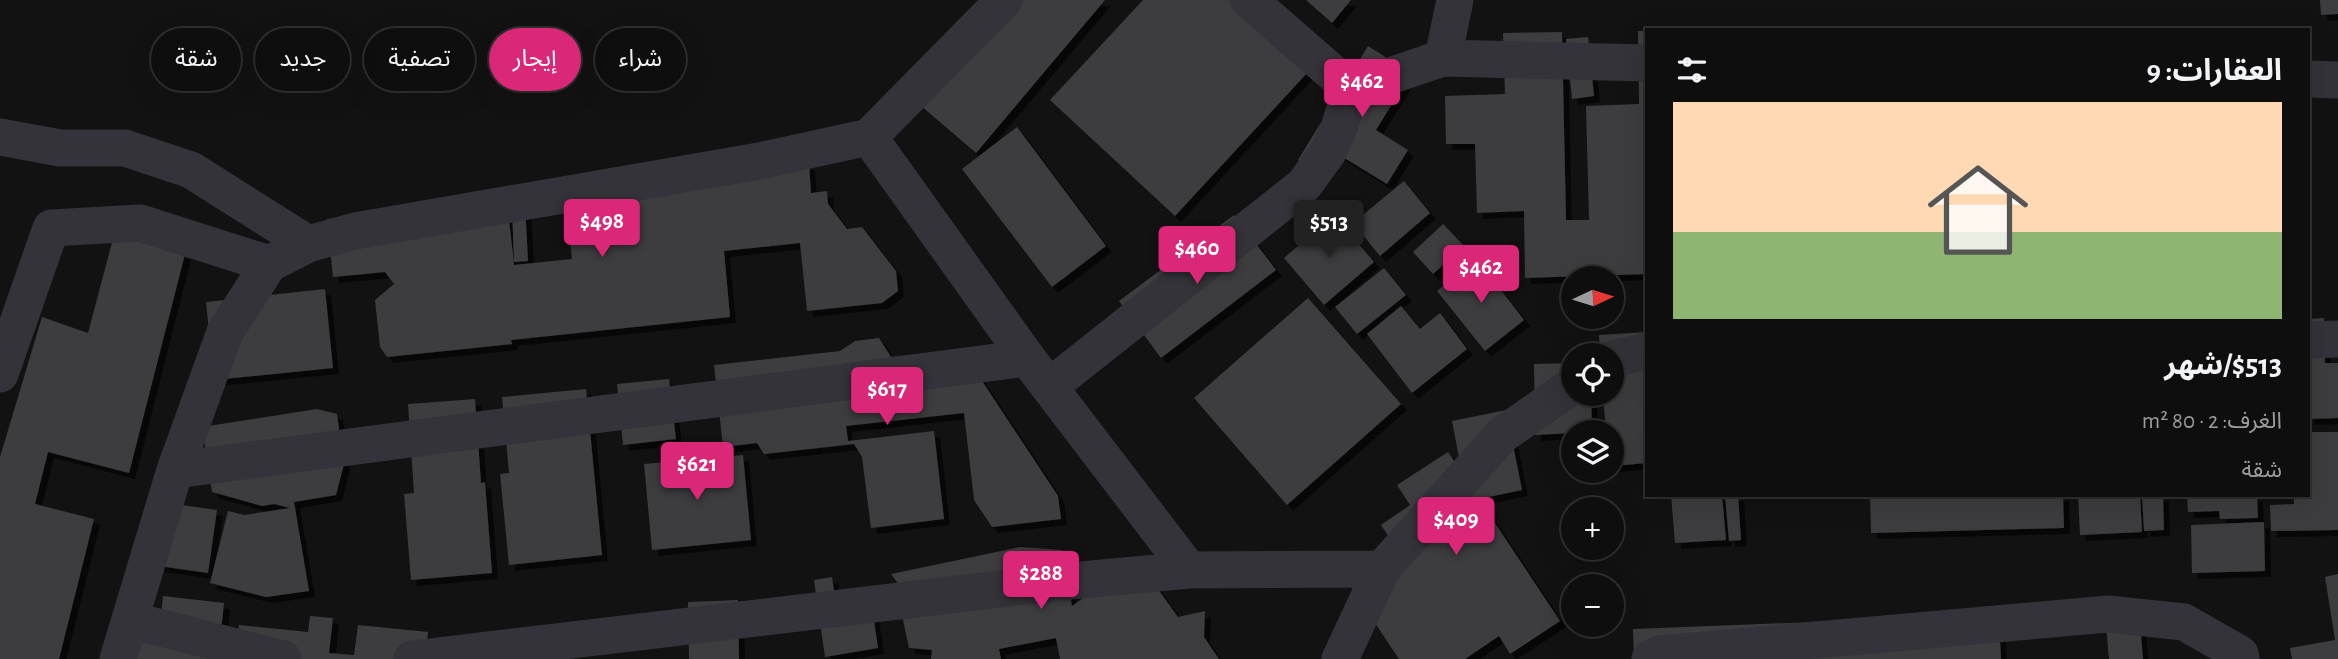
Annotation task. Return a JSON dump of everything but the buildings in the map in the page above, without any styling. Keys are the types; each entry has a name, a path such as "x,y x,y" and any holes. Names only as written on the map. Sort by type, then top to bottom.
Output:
{"street":[{"path":"118,659 175,470 225,332 269,264 308,244 355,231 759,161 869,137 1004,0"},
{"path":"1249,0 1351,89"},
{"path":"1443,58 1455,0"},
{"path":"1351,89 1443,58 1645,63"},
{"path":"2310,79 2338,80"},
{"path":"1049,387 1304,185 1328,152 1339,128 1351,89"},
{"path":"0,137 60,148 125,148 191,170 308,244"},
{"path":"869,137 1027,358 1189,570"},
{"path":"0,374 51,228 140,223 269,264"},
{"path":"2310,340 2338,340"},
{"path":"1624,356 1645,351"},
{"path":"175,470 1027,358"},
{"path":"1340,659 1382,569 1502,435 1561,393"},
{"path":"412,659 1045,583 1189,570 1382,569"},
{"path":"1650,659 1660,654 2108,614 2184,622 2240,654 2241,659"},
{"path":"130,620 283,659"}]}
